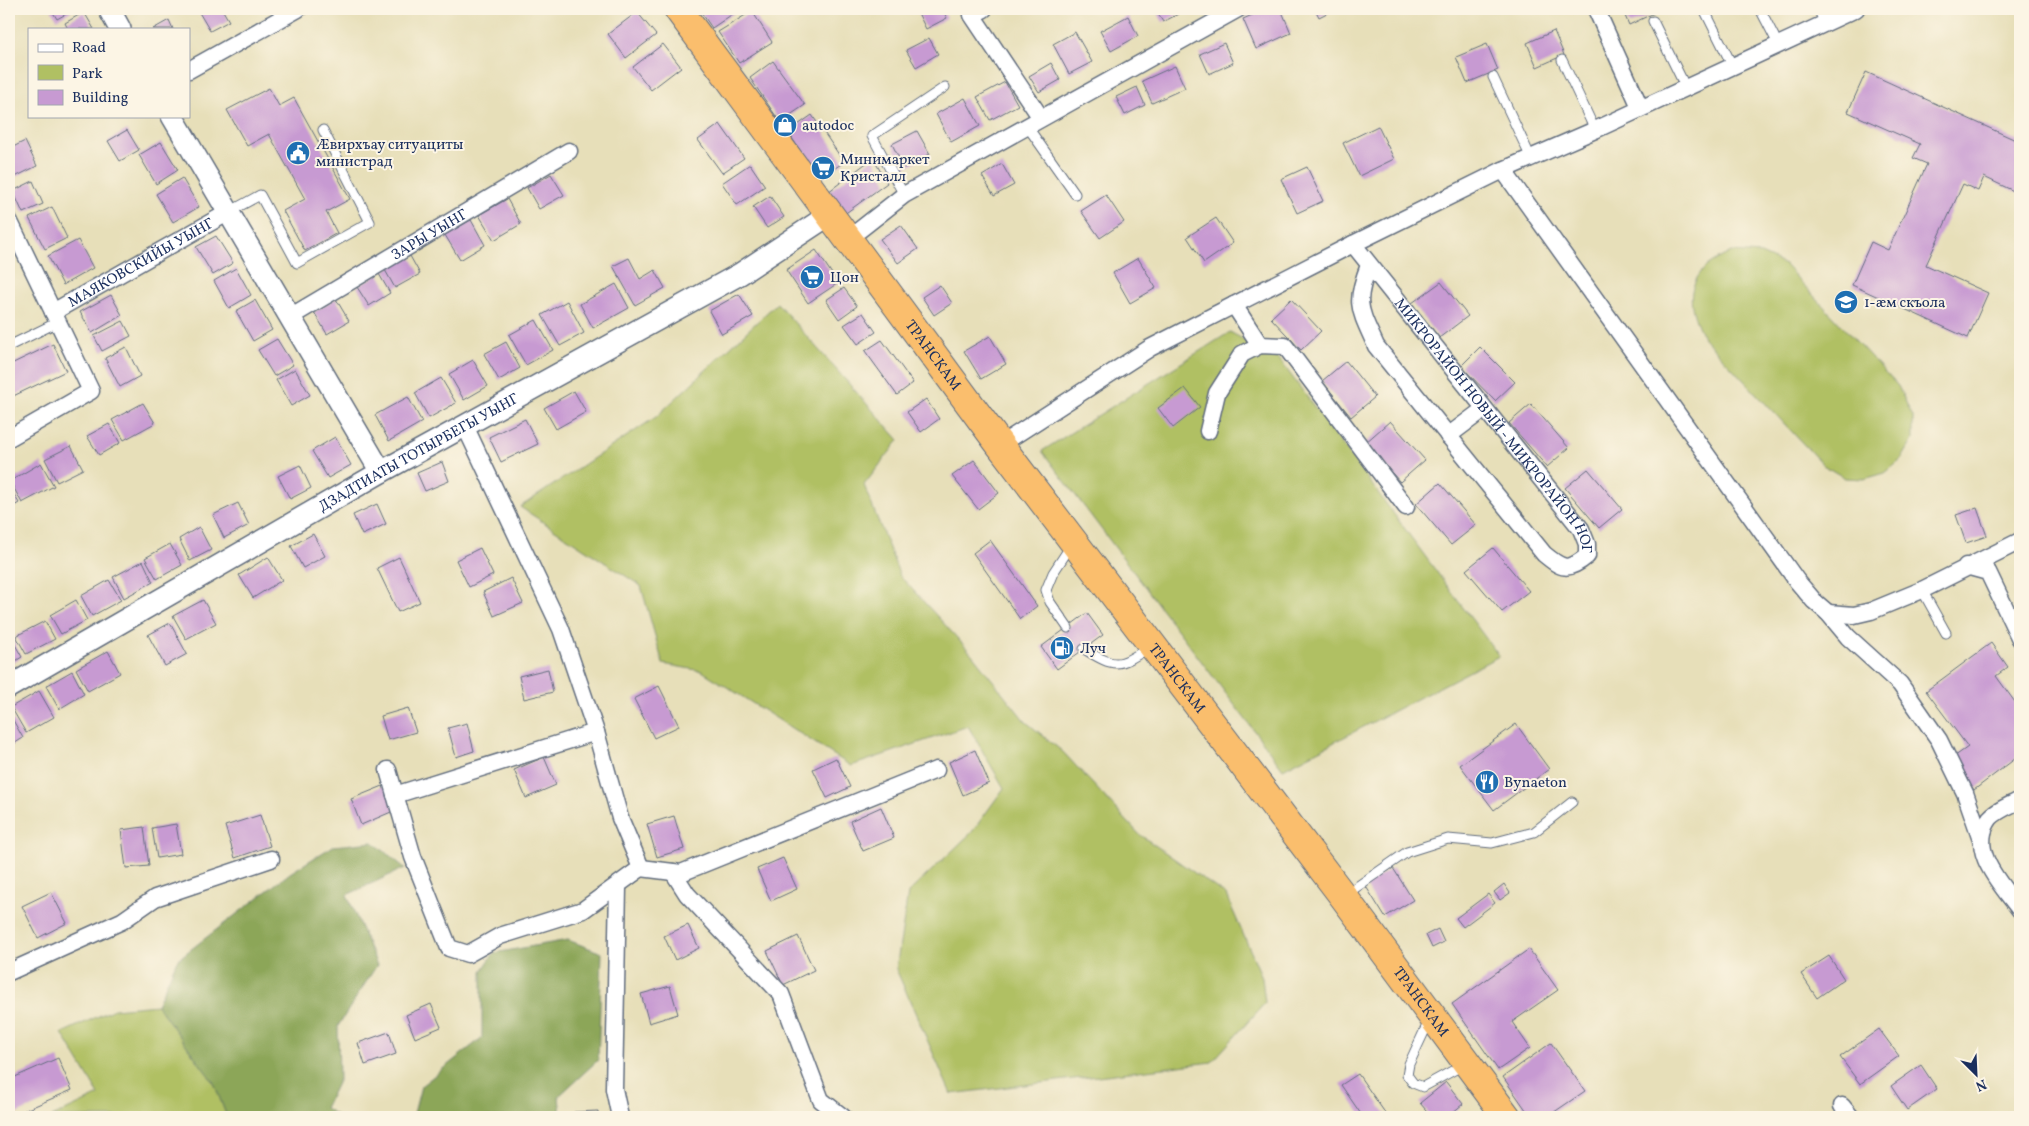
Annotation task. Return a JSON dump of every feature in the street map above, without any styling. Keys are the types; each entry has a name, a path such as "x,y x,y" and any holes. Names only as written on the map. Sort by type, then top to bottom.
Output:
{"highway":[{"name":"ТРАНСКАМ","path":"678,9 829,216 1000,445 1343,896 1507,1117"}],"street":[{"path":"109,9 119,28"},
{"path":"190,69 298,9"},
{"path":"984,9 972,15 1034,122"},
{"path":"848,239 904,195 1238,9"},
{"path":"1596,9 1640,108"},
{"path":"1000,445 1150,348 1353,244 1502,170 1595,130 1685,86 1778,44 1821,16 1856,9"},
{"path":"173,118 381,472"},
{"name":"ЗАРЫ УЫНГ","path":"290,317 569,151"},
{"path":"1502,170 1814,601 1828,613 1848,637 1900,684 1939,740 1965,793 1981,838 1987,865 2020,910"},
{"name":"МАЯКОВСКИЙЫ УЫНГ","path":"55,317 229,212"},
{"name":"ДЗАДТИАТЫ ТОТЫРБЕГЫ УЫНГ","path":"9,686 381,472 740,274 829,216"},
{"name":"МАЯКОВСКИЙЫ УЫНГ","path":"9,220 14,243 55,317 91,391 9,438"},
{"path":"1353,244 1369,265"},
{"name":"МИКРОРАЙОН НОВЫЙ - МИКРОРАЙОН НОГ","path":"1369,265 1581,529 1587,544 1587,556 1579,562 1567,568 1557,565 1544,554 1376,346 1359,306 1360,288 1369,265"},
{"path":"1234,305 1260,344"},
{"path":"1208,431 1217,393 1242,354 1260,344 1285,346 1406,507"},
{"path":"1448,436 1484,408"},
{"path":"465,426 561,629 596,732 620,818 640,868"},
{"path":"1828,613 1854,615 1922,590 1966,566 2020,541"},
{"path":"1966,566 1988,572 2020,639"},
{"path":"396,795 596,732"},
{"path":"388,770 413,857 449,948 468,954 500,936 583,910 640,868 681,873 936,770"},
{"path":"1981,838 1991,818 2020,800"},
{"path":"9,972 122,920 155,898 271,859"},
{"path":"673,872 687,894 781,994 821,1100 842,1117"},
{"path":"618,886 614,1089 620,1117"}],"lane":[{"path":"1704,9 1732,65"},
{"path":"1760,9 1778,44"},
{"path":"1653,21 1685,86"},
{"path":"1562,60 1595,130"},
{"path":"1493,77 1531,158"},
{"path":"904,195 872,136 945,87"},
{"path":"1034,122 1075,194"},
{"path":"229,212 260,195 297,263 370,222 323,130"},
{"path":"9,346 55,317"},
{"path":"1068,628 1050,602 1046,590 1053,573 1073,542"},
{"path":"1922,590 1946,632"},
{"path":"1084,649 1108,663 1117,663 1126,662 1152,646"},
{"path":"1343,896 1407,852 1448,839 1492,843 1534,832 1572,802"},
{"path":"1432,1015 1409,1064 1408,1075 1413,1083 1423,1087 1468,1062"}],"green space":[{"path":"1731,252 1761,254 1785,265 1898,386 1913,417 1913,440 1901,460 1885,473 1864,479 1845,478 1823,465 1704,338 1693,312 1693,286 1697,277 1707,266"},
{"path":"777,303 899,440 864,485 900,576 971,653 1025,721 1063,752 1139,834 1226,895 1262,977 1265,1003 1212,1062 951,1094 896,969 908,893 972,832 1004,788 968,726 851,766 702,671 663,664 641,586 520,507 656,417"},
{"path":"1230,332 1279,359 1499,656 1283,769 1042,451"},
{"path":"373,842 405,868 347,895 377,965 338,1026 339,1079 325,1108 340,1117 227,1117 214,1083 157,1005 177,960 290,873 333,846"},
{"path":"568,940 602,953 598,1060 559,1096 561,1117 413,1117 421,1086 482,1038 482,971 494,953"},
{"path":"157,1005 214,1083 227,1117 52,1117 99,1095 62,1033 114,1009"}],"building":[{"path":"51,9 75,9 57,19"},
{"path":"197,9 222,9 229,21 210,31"},
{"path":"699,9 736,9 737,11 712,28"},
{"path":"916,9 942,9 947,18 926,29"},
{"path":"1155,9 1180,9 1182,12 1163,22"},
{"path":"1266,9 1281,9 1291,33 1256,49 1243,19"},
{"path":"1315,9 1335,9 1319,17"},
{"path":"1622,9 1652,9 1654,13 1629,25"},
{"path":"752,11 772,42 739,63 718,32"},
{"path":"84,12 93,28 68,28 65,23"},
{"path":"637,12 656,35 626,58 608,34"},
{"path":"1128,16 1138,36 1111,51 1100,31"},
{"path":"169,20 173,28 155,28"},
{"path":"1554,31 1564,55 1537,67 1527,43"},
{"path":"1075,32 1092,62 1069,74 1053,44"},
{"path":"929,38 938,54 916,67 906,50"},
{"path":"1224,43 1233,63 1209,74 1200,54"},
{"path":"663,44 681,67 651,90 633,67"},
{"path":"1487,44 1498,70 1467,83 1456,57"},
{"path":"773,61 805,105 780,122 750,78"},
{"path":"1051,63 1060,80 1039,92 1029,76"},
{"path":"1175,66 1185,88 1152,103 1142,81"},
{"path":"1866,72 2020,142 2020,194 1984,177 1978,191 1963,184 1926,265 1988,293 1968,338 1852,285 1871,242 1888,250 1927,164 1913,158 1920,144 1848,112"},
{"path":"1005,82 1018,105 990,120 977,97"},
{"path":"1137,87 1145,105 1125,115 1116,97"},
{"path":"269,88 279,106 294,98 350,199 326,212 337,233 305,251 283,211 305,199 269,134 247,146 227,110"},
{"path":"965,98 980,126 951,142 936,114"},
{"path":"812,115 844,162 819,179 788,132"},
{"path":"720,124 744,158 722,173 698,140"},
{"path":"1378,126 1394,159 1359,176 1343,143"},
{"path":"127,130 139,150 120,161 108,141"},
{"path":"917,131 930,154 904,168 892,144"},
{"path":"25,141 37,166 15,177 9,165 9,149"},
{"path":"161,142 178,170 156,184 139,155"},
{"path":"873,158 887,183 843,215 828,192"},
{"path":"750,164 765,186 737,205 722,183"},
{"path":"1002,164 1014,185 994,196 982,176"},
{"path":"1307,167 1323,201 1297,213 1281,179"},
{"path":"551,174 564,195 539,209 527,188"},
{"path":"182,178 199,207 173,222 156,194"},
{"path":"33,181 43,204 23,213 13,191"},
{"path":"1106,195 1124,222 1100,238 1081,211"},
{"path":"770,196 784,217 767,228 753,207"},
{"path":"507,199 521,224 494,240 479,215"},
{"path":"52,207 67,238 45,249 29,218"},
{"path":"1216,218 1233,243 1204,263 1187,237"},
{"path":"471,220 485,245 460,260 445,235"},
{"path":"901,225 918,249 898,263 880,239"},
{"path":"216,236 233,263 213,275 196,247"},
{"path":"78,240 93,268 63,285 48,256"},
{"name":"Цон","path":"816,250 838,283 808,303 786,270"},
{"path":"410,256 420,274 395,288 385,270"},
{"path":"629,258 640,279 655,270 665,288 635,305 613,266"},
{"path":"1138,258 1156,288 1130,303 1113,273"},
{"path":"236,268 251,295 229,308 214,281"},
{"path":"379,274 390,293 369,306 357,287"},
{"path":"1441,282 1468,316 1439,338 1412,303"},
{"path":"616,284 629,308 593,328 580,304"},
{"path":"940,285 952,303 934,315 922,297"},
{"path":"844,288 857,306 839,319 826,300"},
{"path":"739,294 753,316 722,334 709,311"},
{"path":"111,295 122,315 92,333 80,312"},
{"path":"336,299 349,321 327,334 314,312"},
{"path":"1291,299 1321,331 1301,350 1271,318"},
{"path":"255,300 272,330 253,341 236,311"},
{"path":"567,301 584,333 560,346 542,315"},
{"path":"863,313 876,332 858,344 844,325"},
{"path":"536,320 553,350 526,365 509,335"},
{"path":"123,321 131,336 102,351 94,336"},
{"path":"990,336 1006,364 981,379 964,351"},
{"path":"277,339 293,365 274,376 258,350"},
{"path":"882,340 913,383 897,395 865,351"},
{"path":"506,342 520,368 499,380 484,354"},
{"path":"53,344 66,371 9,398 9,365"},
{"path":"126,347 140,376 120,387 105,358"},
{"path":"1480,347 1515,382 1495,401 1461,366"},
{"path":"473,360 488,386 464,400 449,374"},
{"path":"1346,361 1375,397 1351,417 1322,381"},
{"path":"295,369 310,395 291,406 276,380"},
{"path":"441,378 456,403 429,418 415,393"},
{"path":"1185,388 1200,407 1173,428 1158,408"},
{"path":"574,391 586,412 556,429 544,408"},
{"path":"408,397 422,422 389,441 375,415"},
{"path":"926,399 939,419 921,432 907,412"},
{"path":"143,403 155,423 124,440 112,420"},
{"path":"1531,404 1569,448 1547,467 1509,423"},
{"path":"525,419 538,444 501,462 489,437"},
{"path":"1390,421 1425,460 1400,482 1365,443"},
{"path":"109,424 120,443 99,455 87,436"},
{"path":"335,437 351,465 328,478 312,451"},
{"path":"71,446 83,469 57,482 45,459"},
{"path":"974,460 999,493 978,509 952,476"},
{"path":"442,462 449,481 425,491 417,473"},
{"path":"41,463 54,486 22,503 10,481"},
{"path":"300,465 311,488 290,499 278,476"},
{"path":"1588,469 1622,509 1599,528 1565,488"},
{"path":"1440,483 1476,525 1451,545 1416,504"},
{"path":"9,486 19,503 9,509"},
{"path":"238,503 249,525 224,538 213,515"},
{"path":"377,504 386,524 362,535 353,515"},
{"path":"1977,508 1987,536 1966,543 1956,515"},
{"path":"199,527 211,550 190,561 179,539"},
{"path":"313,534 325,556 303,568 291,546"},
{"path":"990,540 1037,606 1020,619 973,553"},
{"path":"170,544 182,565 157,579 145,558"},
{"path":"480,548 493,575 469,587 456,560"},
{"path":"1493,548 1529,591 1502,612 1466,570"},
{"path":"268,557 282,580 253,598 239,575"},
{"path":"399,557 420,602 398,612 377,568"},
{"path":"143,561 153,582 124,598 113,577"},
{"path":"511,578 523,603 494,616 483,592"},
{"path":"109,580 121,600 92,616 81,596"},
{"path":"76,600 87,620 61,634 50,615"},
{"path":"203,600 216,623 186,639 173,616"},
{"path":"1087,613 1103,635 1057,669 1041,647"},
{"path":"45,621 55,639 26,654 16,636"},
{"path":"170,623 187,654 165,666 148,635"},
{"path":"9,634 22,657 9,665"},
{"path":"1991,643 2008,667 1996,676 2020,709 2020,755 1974,790 1951,759 1968,747 1926,691"},
{"path":"108,651 120,673 88,691 76,669"},
{"path":"548,669 553,692 524,699 519,676"},
{"path":"72,671 84,694 59,709 46,686"},
{"path":"659,686 679,726 654,738 634,699"},
{"path":"39,691 54,717 26,733 11,707"},
{"path":"408,708 416,732 388,740 381,716"},
{"path":"9,713 23,738 9,747"},
{"path":"467,723 474,751 456,757 448,728"},
{"path":"1516,724 1549,769 1494,810 1460,765"},
{"path":"975,750 989,783 963,795 949,762"},
{"path":"544,757 556,785 526,798 514,770"},
{"path":"836,758 850,787 827,798 813,769"},
{"path":"388,784 398,809 361,825 351,799"},
{"path":"881,807 894,838 863,851 850,821"},
{"path":"260,815 270,846 235,858 225,826"},
{"path":"674,816 684,849 657,857 647,824"},
{"path":"176,824 181,854 157,858 152,828"},
{"path":"144,827 149,866 126,868 121,830"},
{"path":"783,858 797,889 771,901 757,869"},
{"path":"1393,868 1413,900 1385,917 1365,885"},
{"path":"1504,884 1510,893 1500,900 1494,892"},
{"path":"51,892 67,923 38,938 22,906"},
{"path":"1488,894 1495,903 1463,927 1456,918"},
{"path":"688,925 699,948 675,960 664,936"},
{"path":"1438,929 1444,942 1432,948 1426,935"},
{"path":"798,936 814,970 783,985 767,951"},
{"path":"1529,949 1558,990 1512,1022 1530,1048 1498,1070 1452,1004"},
{"path":"1829,956 1844,979 1817,998 1801,974"},
{"path":"670,986 678,1014 649,1023 641,994"},
{"path":"431,1004 441,1027 415,1038 406,1015"},
{"path":"1879,1029 1899,1056 1860,1084 1840,1057"},
{"path":"389,1032 396,1054 365,1065 358,1043"},
{"path":"1551,1043 1585,1091 1547,1117 1531,1117 1503,1077"},
{"path":"58,1058 72,1090 9,1117 9,1063 15,1077"},
{"path":"1921,1065 1937,1089 1907,1110 1891,1086"},
{"path":"1358,1074 1388,1117 1363,1117 1341,1085"},
{"path":"1446,1082 1463,1104 1447,1117 1432,1117 1420,1103"},
{"path":"598,1111 598,1117 574,1117 574,1112"}],"place":[{"name":"autodoc","path":"785,125"},
{"name":"Æвирхъау ситуациты министрад","path":"298,153"},
{"name":"Минимаркет Кристалл","path":"823,168"},
{"name":"Цон","path":"812,277"},
{"name":"1-æм скъола","path":"1846,302"},
{"name":"Луч","path":"1062,648"},
{"name":"Bynaeton","path":"1487,782"}]}
